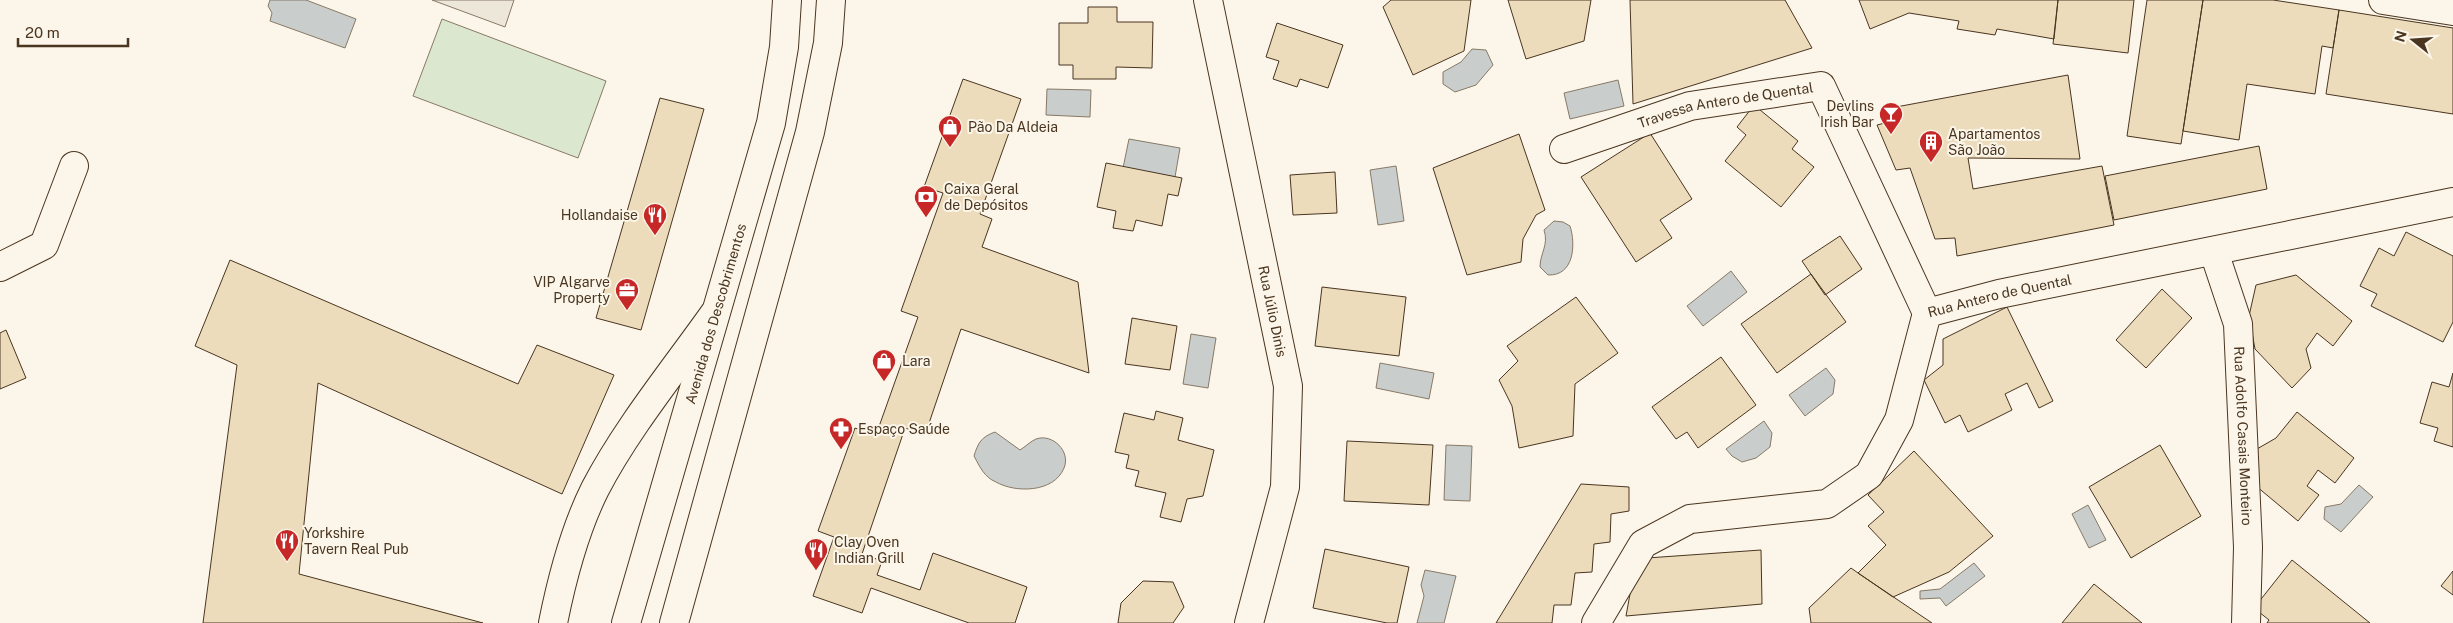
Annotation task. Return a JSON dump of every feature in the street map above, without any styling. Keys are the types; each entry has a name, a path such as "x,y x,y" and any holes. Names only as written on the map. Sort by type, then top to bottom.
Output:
{"street":[{"name":"Avenida dos Descobrimentos","path":"626,623 771,123 784,47 787,0"},
{"path":"674,623 810,132 828,44 831,0"},
{"name":"Rua Júlio Dinis","path":"1208,0 1288,386 1285,486 1249,623"},
{"path":"2383,0 2453,11"},
{"name":"Travessa Antero de Quental","path":"1564,149 1690,106 1821,86 1927,313"},
{"path":"0,267 44,245 74,166"},
{"name":"Rua Antero de Quental","path":"1596,623 1643,544 1690,519 1827,504 1868,475 1899,420 1927,313 1999,294 2214,252 2453,202"},
{"name":"Rua Adolfo Casais Monteiro","path":"2214,252 2238,324 2248,547 2246,623"},
{"path":"553,623 570,552 595,490 639,419 715,312"}],"green space":[{"path":"442,19 606,81 578,158 413,96"}],"shaded area":[{"path":"270,0 306,0 356,19 345,48 270,21 272,13 268,6"},
{"path":"432,0 514,0 505,27"},
{"path":"1472,49 1486,50 1493,65 1476,85 1455,92 1443,84 1443,72 1461,62"},
{"path":"1618,80 1624,106 1570,119 1564,93"},
{"path":"1047,89 1091,90 1090,117 1046,115"},
{"path":"1129,139 1180,148 1175,177 1123,168"},
{"path":"1396,166 1404,221 1378,225 1370,170"},
{"path":"1554,221 1563,222 1570,226 1573,250 1568,265 1563,270 1557,274 1548,275 1540,267 1540,262 1545,245 1544,230"},
{"path":"1731,271 1747,292 1703,326 1687,306"},
{"path":"1191,334 1216,338 1208,388 1183,384"},
{"path":"1380,363 1434,373 1429,399 1376,388"},
{"path":"1826,368 1835,380 1833,394 1805,416 1789,395"},
{"path":"1764,421 1772,433 1770,447 1756,458 1742,462 1732,456 1726,449"},
{"path":"995,432 1020,450 1036,439 1042,438 1054,441 1063,450 1066,462 1064,468 1052,482 1033,488 1013,488 992,480 983,471 974,456 981,441 986,436"},
{"path":"1446,445 1472,446 1470,501 1444,500"},
{"path":"2359,485 2373,497 2341,532 2324,519 2325,507 2341,504"},
{"path":"2088,505 2106,540 2089,548 2072,514"},
{"path":"1974,563 1985,576 1946,606 1940,598 1920,599 1920,591 1940,589"},
{"path":"1425,570 1456,576 1444,623 1417,623 1424,596 1421,585"}],"building":[{"path":"1391,0 1471,0 1464,51 1413,75 1383,7"},
{"path":"1508,0 1591,0 1584,41 1526,59"},
{"path":"1630,0 1785,0 1812,48 1633,104"},
{"path":"1859,0 2058,0 2054,39 1997,29 1995,35 1957,29 1959,21 1909,13 1870,29"},
{"path":"2058,0 2134,0 2128,53 2053,44"},
{"path":"2147,0 2203,0 2181,144 2127,136"},
{"path":"2203,0 2273,0 2339,10 2333,48 2322,46 2315,94 2247,84 2239,140 2183,131"},
{"path":"1088,7 1117,7 1117,22 1153,22 1152,68 1116,67 1116,79 1073,79 1073,65 1059,65 1059,23 1088,23"},
{"path":"2339,10 2453,28 2453,114 2326,94"},
{"path":"1277,23 1343,45 1328,88 1300,79 1297,87 1273,79 1279,61 1266,57"},
{"name":"Apartamentos São João","path":"2068,75 2080,159 1968,158 1973,189 2102,166 2114,225 1957,256 1955,238 1935,239 1910,168 1896,170 1877,125 1901,119 1896,107"},
{"path":"963,79 1021,99 980,214 992,219 982,247 1078,282 1089,373 961,329 925,435 905,428 862,554 882,561 877,575 920,590 933,553 1027,587 1015,623 969,623 871,588 862,613 813,596 834,537 818,531 855,428 876,435 918,317 901,311 943,193 924,187"},
{"path":"660,98 704,109 641,330 596,318"},
{"path":"1754,105 1798,141 1792,149 1814,167 1781,207 1725,161 1746,135 1737,127"},
{"path":"1650,133 1692,199 1660,220 1672,238 1636,262 1581,177"},
{"path":"1519,134 1545,210 1536,215 1523,239 1521,262 1467,275 1433,168"},
{"path":"2259,146 2267,189 2114,220 2105,176"},
{"path":"1106,163 1182,178 1178,196 1168,194 1162,226 1136,220 1133,231 1113,228 1116,211 1097,207"},
{"path":"1335,172 1337,213 1293,215 1290,175"},
{"path":"2406,232 2453,256 2453,322 2443,342 2371,306 2377,294 2360,286 2379,248 2394,256"},
{"path":"1840,236 1862,269 1825,295 1802,261"},
{"path":"230,260 518,384 537,345 614,375 562,494 318,383 299,574 483,623 203,623 237,365 195,346"},
{"path":"1811,274 1846,322 1777,373 1741,324"},
{"path":"2296,275 2352,321 2333,346 2317,333 2306,349 2311,368 2292,388 2255,349 2249,316 2256,285"},
{"path":"1322,287 1406,297 1399,356 1315,346"},
{"path":"2162,289 2192,318 2146,368 2116,340"},
{"path":"1576,297 1618,353 1575,384 1573,436 1519,448 1512,406 1499,380 1518,361 1507,346"},
{"path":"2007,307 2053,401 2039,408 2027,383 2005,394 2012,410 1968,432 1960,415 1945,423 1924,380 1943,365 1943,339"},
{"path":"1132,318 1177,326 1170,370 1125,364"},
{"path":"6,330 26,378 0,389 0,333"},
{"path":"1721,357 1756,405 1698,448 1687,432 1676,439 1652,407"},
{"path":"2453,373 2453,447 2434,441 2438,428 2420,423 2432,382 2449,387"},
{"path":"1156,411 1183,418 1178,440 1214,450 1203,496 1187,499 1181,522 1160,517 1166,493 1135,486 1139,471 1126,468 1129,455 1115,452 1124,413 1154,420"},
{"path":"2297,412 2354,458 2335,483 2318,470 2307,486 2319,495 2298,521 2256,486 2250,453 2276,438"},
{"path":"1347,441 1433,445 1429,505 1344,501"},
{"path":"2160,445 2201,516 2131,558 2089,487"},
{"path":"1914,451 1993,536 1949,572 1893,597 1858,573 1886,545 1868,526 1884,512 1868,495"},
{"path":"1581,484 1629,487 1629,511 1611,514 1610,542 1594,544 1592,572 1575,573 1571,605 1554,605 1552,623 1496,623"},
{"path":"1325,549 1409,567 1397,623 1387,623 1313,608"},
{"path":"1761,550 1762,604 1626,616 1634,572 1647,558"},
{"path":"2292,560 2370,623 2267,623 2269,620 2254,608"},
{"path":"1851,568 1932,623 1811,623 1809,608"},
{"path":"2453,571 2453,595 2441,586"},
{"path":"1143,581 1173,582 1184,607 1173,623 1118,623 1121,603"},
{"path":"2094,584 2142,623 2062,623"}],"place":[{"name":"Devlins Irish Bar","path":"1891,135"},
{"name":"Pão Da Aldeia","path":"950,148"},
{"name":"Apartamentos São João","path":"1931,163"},
{"name":"Caixa Geral de Depósitos","path":"926,218"},
{"name":"Hollandaise","path":"655,236"},
{"name":"VIP Algarve Property","path":"627,311"},
{"name":"Lara","path":"884,382"},
{"name":"Espaço Saúde","path":"841,450"},
{"name":"Yorkshire Tavern Real Pub","path":"287,562"},
{"name":"Clay Oven Indian Grill","path":"816,571"}]}
